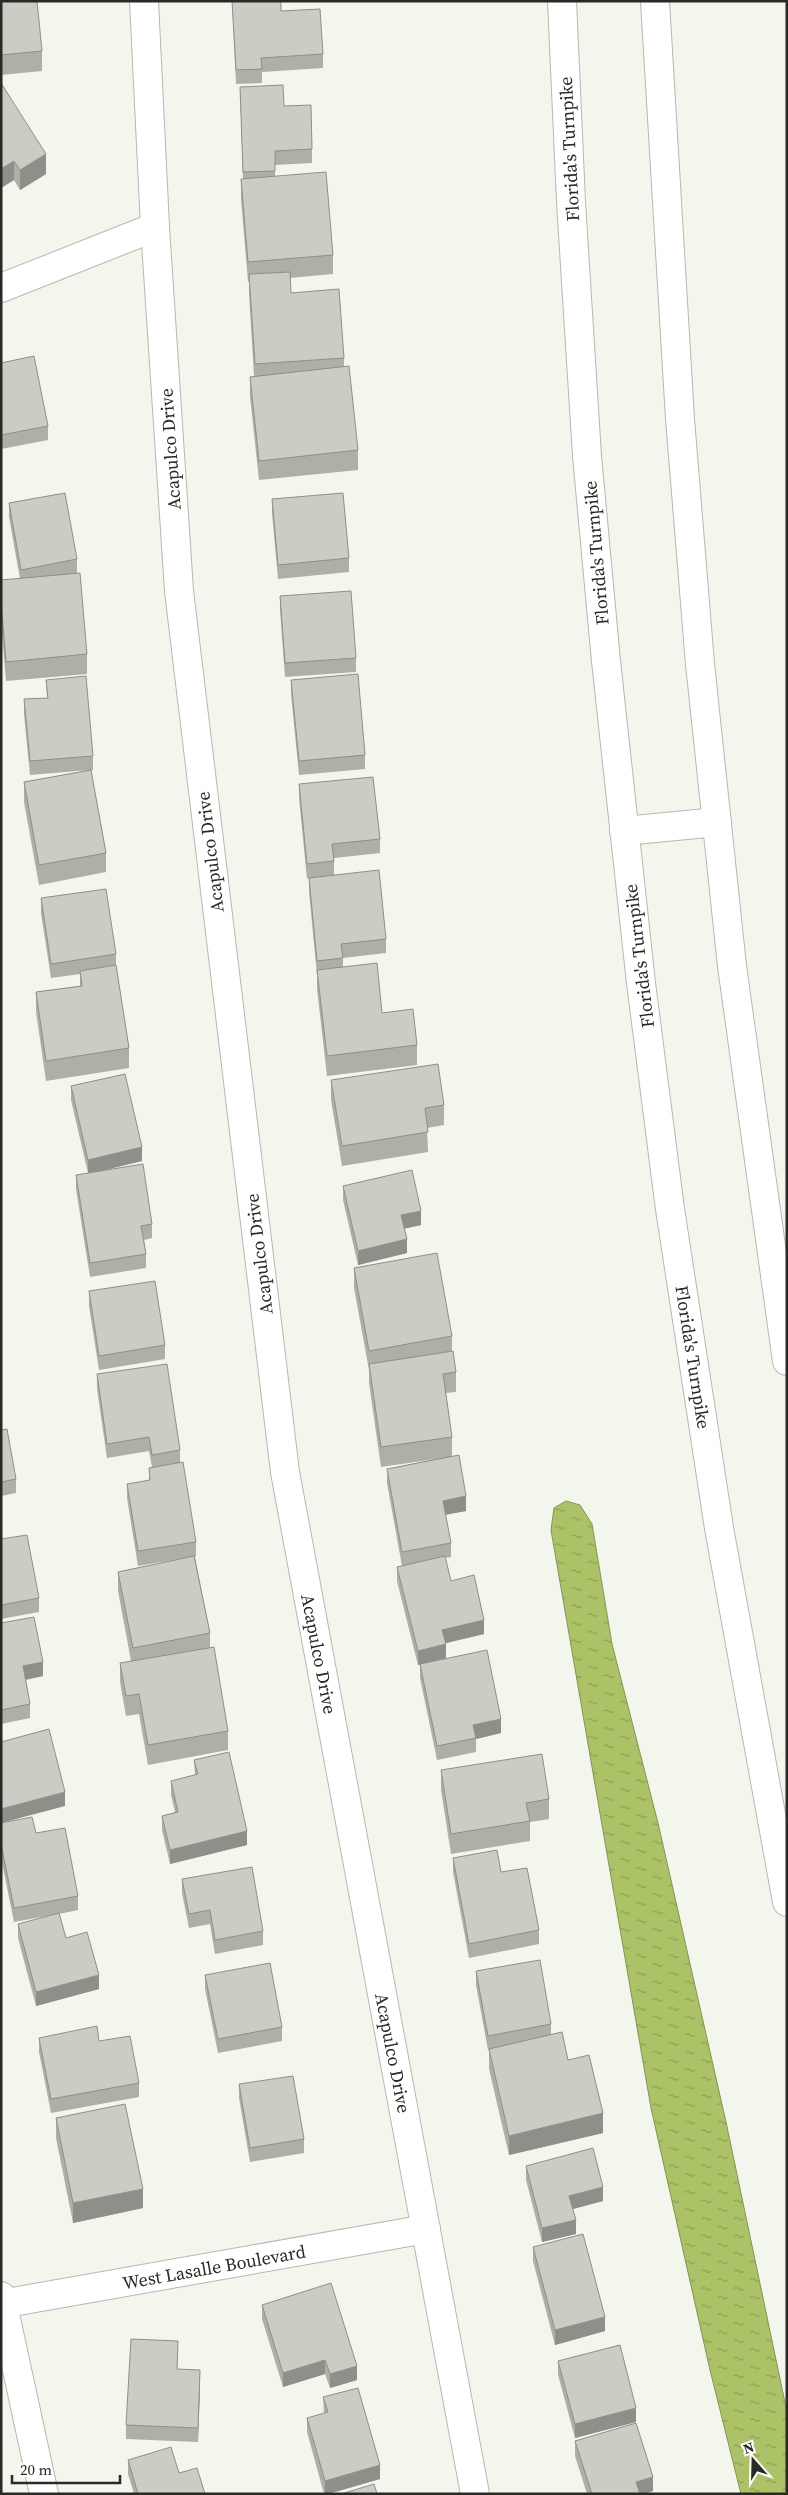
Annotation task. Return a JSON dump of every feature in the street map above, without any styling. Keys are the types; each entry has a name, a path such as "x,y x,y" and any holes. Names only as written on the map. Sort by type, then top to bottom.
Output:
{"main road":[{"name":"Acapulco Drive","path":"144,1 155,227 179,591 285,1472 475,2494"},
{"name":"Florida's Turnpike","path":"562,1 571,202 587,456 624,831 670,1209 720,1528 787,1902"},
{"path":"655,1 680,419 699,655 732,966 787,1361"},
{"path":"1,288 155,227"},
{"path":"624,831 717,822"},
{"name":"West Lasalle Boulevard","path":"2,2301 426,2229"},
{"path":"2,2301 44,2494"}],"water":[{"path":"566,1501 580,1505 592,1524 612,1644 658,1823 726,2122 787,2412 787,2494 741,2494 710,2370 651,2108 551,1530 554,1508"}],"building":[{"path":"1,1 37,1 42,51 1,55"},
{"path":"232,1 281,1 281,11 320,9 323,54 261,58 262,69 236,70"},
{"path":"1,83 46,154 20,170 14,161 1,169"},
{"path":"283,85 284,106 311,105 312,149 275,151 275,171 243,172 240,87"},
{"path":"326,172 333,255 248,262 241,179"},
{"path":"290,272 291,293 339,289 344,358 255,364 249,274"},
{"path":"34,356 48,426 1,435 1,363"},
{"path":"349,366 358,450 259,461 250,377"},
{"path":"65,493 77,559 21,570 9,503"},
{"path":"343,493 349,558 278,565 272,499"},
{"path":"80,573 87,654 6,662 1,580"},
{"path":"351,591 356,658 285,663 280,596"},
{"path":"358,674 365,755 299,761 291,680"},
{"path":"86,676 93,756 30,761 24,699 48,698 46,680"},
{"path":"91,770 106,853 39,865 24,782"},
{"path":"373,777 380,839 332,844 334,861 307,864 299,784"},
{"path":"379,870 386,939 341,944 343,958 317,961 309,878"},
{"path":"106,889 116,954 51,964 41,898"},
{"path":"377,963 382,1013 413,1009 417,1045 327,1056 317,970"},
{"path":"116,965 129,1048 46,1061 36,992 82,986 80,971"},
{"path":"438,1064 444,1105 425,1108 428,1132 342,1146 331,1080"},
{"path":"125,1074 142,1147 88,1160 71,1086"},
{"path":"143,1164 152,1224 141,1226 146,1254 90,1263 76,1175"},
{"path":"412,1170 421,1211 401,1215 407,1239 358,1251 343,1186"},
{"path":"437,1253 452,1336 369,1351 354,1268"},
{"path":"155,1281 165,1345 99,1356 89,1291"},
{"path":"453,1351 456,1372 443,1374 452,1437 381,1447 369,1364"},
{"path":"167,1364 180,1450 152,1455 149,1437 107,1444 97,1374"},
{"path":"7,1429 16,1479 1,1482 1,1430"},
{"path":"459,1455 466,1496 443,1501 451,1543 402,1552 387,1469"},
{"path":"183,1462 196,1542 138,1551 127,1484 150,1480 149,1468"},
{"path":"27,1535 39,1598 1,1605 1,1539"},
{"path":"194,1556 210,1633 133,1648 118,1572"},
{"path":"445,1556 451,1581 474,1575 484,1620 442,1630 446,1644 418,1651 397,1567"},
{"path":"34,1617 43,1662 23,1666 30,1704 1,1710 1,1623"},
{"path":"214,1647 228,1731 148,1745 139,1694 126,1696 120,1663"},
{"path":"487,1650 501,1719 473,1725 476,1738 437,1746 420,1664"},
{"path":"49,1729 65,1792 1,1809 1,1742"},
{"path":"229,1752 247,1831 170,1850 162,1816 178,1812 171,1781 198,1774 194,1760"},
{"path":"542,1754 549,1799 526,1803 530,1821 451,1834 441,1770"},
{"path":"32,1817 36,1833 65,1828 78,1896 14,1908 1,1844 1,1823"},
{"path":"497,1850 501,1872 527,1868 539,1930 469,1944 453,1858"},
{"path":"252,1867 263,1931 215,1940 210,1910 189,1914 182,1879"},
{"path":"59,1913 66,1938 87,1932 99,1975 36,1992 18,1924"},
{"path":"540,1960 551,2024 488,2036 476,1971"},
{"path":"270,1963 282,2027 218,2039 205,1975"},
{"path":"97,2026 99,2041 130,2036 139,2083 51,2099 39,2038"},
{"path":"562,2032 568,2060 589,2055 603,2113 509,2136 489,2049"},
{"path":"293,2076 304,2139 250,2148 239,2084"},
{"path":"125,2104 143,2189 73,2203 56,2118"},
{"path":"593,2148 603,2187 569,2196 576,2220 542,2228 526,2166"},
{"path":"583,2234 605,2317 555,2330 533,2247"},
{"path":"331,2283 357,2366 330,2374 325,2360 283,2373 262,2305"},
{"path":"131,2339 178,2341 177,2369 200,2370 198,2428 126,2425"},
{"path":"620,2345 636,2408 575,2424 558,2361"},
{"path":"358,2388 380,2465 325,2481 307,2418 328,2412 323,2397"},
{"path":"636,2423 653,2477 636,2482 640,2494 592,2494 575,2441"},
{"path":"171,2447 179,2473 197,2468 205,2494 138,2494 128,2460"},
{"path":"374,2484 377,2494 341,2494"}]}
